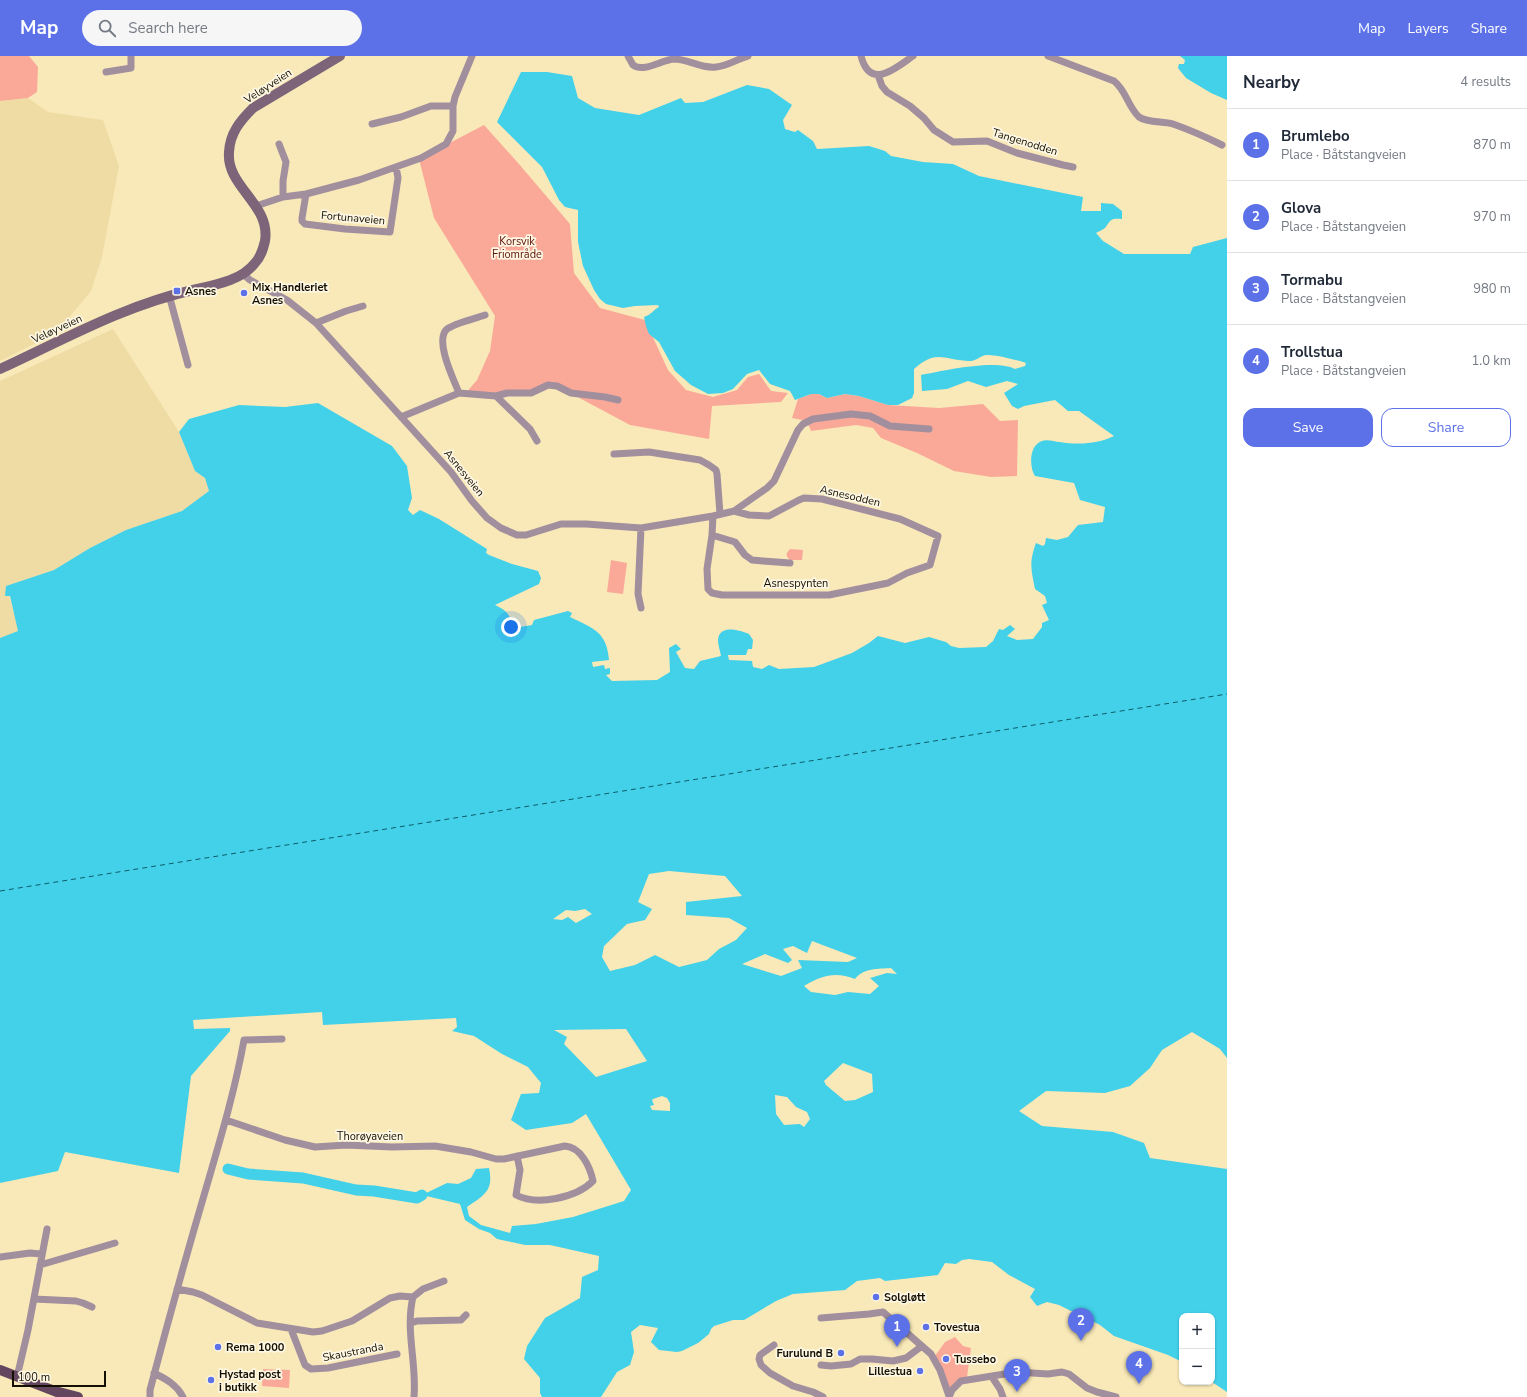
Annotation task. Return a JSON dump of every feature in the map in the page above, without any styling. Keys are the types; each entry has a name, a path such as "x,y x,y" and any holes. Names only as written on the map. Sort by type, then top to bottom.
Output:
{"main road":[{"name":"Veløyveien","path":"0,369 134,307 170,295 222,282 243,274 256,263 264,246 266,235 265,225 256,206 236,179 230,167 228,159 230,142 238,125 253,108 340,56"},
{"path":"0,1370 61,1395 61,1392 78,1397"}],"street":[{"path":"106,72 131,68 131,56"},
{"path":"256,206 283,197 306,194 333,187 396,167 421,158 446,144 453,130 453,106 455,98 472,56"},
{"path":"628,56 633,65 641,68 675,59 704,67 716,67 729,64 748,56"},
{"name":"Tangenodden","path":"861,56 866,68 878,75 882,86 887,92 910,106 924,118 934,130 954,142 991,142 1016,153 1073,167"},
{"path":"878,75 888,74 913,56"},
{"path":"1048,56 1114,81 1121,89 1136,113 1143,118 1172,124 1193,131 1222,145"},
{"path":"372,124 401,117 431,106 453,106"},
{"path":"279,144 286,162 283,181 283,197"},
{"name":"Fortunaveien","path":"306,194 302,218 302,221 305,224 345,229 390,232 398,178 396,167"},
{"name":"Asnesveien","path":"243,274 250,280 287,300 316,323 451,472 487,518 510,533 517,535 526,535 553,526 572,524 641,528 734,511 774,481 798,430 807,421 841,414 858,414 870,416 890,426 929,429"},
{"path":"170,295 188,365"},
{"path":"316,323 346,311 364,306"},
{"path":"459,393 444,350 442,341 443,335 450,327 485,315"},
{"path":"401,417 459,393 496,396 507,393 531,393 548,385 557,386 571,393 618,400"},
{"path":"496,396 530,429 537,441"},
{"name":"Asnespynten","path":"614,454 649,452 700,460 716,470 718,474 716,515 707,569 708,589 712,593 722,595 829,595 888,583 907,572 930,565 938,536"},
{"name":"Asnesodden","path":"734,511 750,516 769,516 804,498 822,499 900,519 938,536"},
{"path":"641,528 638,594 641,608"},
{"name":"Asnespynten","path":"712,535 735,542 745,555 752,560 790,562"},
{"path":"145,1397 150,1393 177,1289 238,1077 244,1040 282,1039"},
{"name":"Thorøyaveien","path":"226,1120 285,1140 315,1147 351,1145 392,1147 435,1146 471,1152 496,1159 565,1146 571,1147 580,1154 591,1174 593,1181 588,1186 566,1196 537,1200 522,1198 516,1195 520,1170 517,1156"},
{"path":"18,1377 47,1228"},
{"path":"40,1265 115,1243"},
{"path":"0,1257 30,1253 41,1254"},
{"path":"414,1397 411,1323 411,1306 413,1297 423,1289 444,1281"},
{"path":"177,1289 202,1295 257,1323 313,1332 322,1331 352,1321 390,1298 400,1296 413,1297"},
{"path":"34,1299 83,1303 92,1308"},
{"path":"821,1318 883,1312 931,1354 936,1362 949,1396"},
{"path":"411,1323 417,1321 461,1320 466,1315"},
{"name":"Skaustranda","path":"292,1329 306,1365 311,1369 328,1368 397,1354"},
{"path":"774,1345 760,1355 759,1359 761,1365 786,1383 823,1397"},
{"path":"821,1365 831,1366 851,1364 860,1359 872,1358 893,1362 906,1358 922,1346"},
{"path":"949,1396 952,1390 962,1381 967,1379 1015,1372 1048,1374 1062,1372 1069,1374 1087,1388 1116,1397"},
{"path":"154,1373 172,1383 180,1391 183,1397"},
{"path":"992,1376 1003,1397"}],"shaded area":[{"path":"28,98 48,112 103,120 119,166 102,257 91,291 56,333 0,361 0,101"},
{"path":"113,329 179,432 195,471 205,478 209,491 182,511 126,530 90,548 54,570 6,586 6,596 9,596 19,631 0,638 0,381"}],"green space":[{"path":"0,56 29,56 38,67 37,92 28,98 0,101"},
{"name":"Korsvik Friområde","path":"484,125 570,224 574,273 600,308 645,320 668,370 686,390 713,397 737,390 748,377 759,374 771,391 788,393 781,402 712,406 709,439 630,425 557,386 534,392 465,394 477,380 490,351 495,316 434,218 419,159"},
{"path":"811,394 819,394 827,398 845,394 859,396 888,405 939,408 983,404 1000,421 1018,420 1017,476 991,477 954,471 881,438 873,428 856,425 811,431 807,421 792,418 798,399"},
{"path":"790,549 803,550 802,560 788,559 787,554"},
{"path":"611,560 627,563 623,594 607,592"},
{"path":"955,1337 963,1346 971,1348 967,1377 948,1388 935,1356 945,1342"},
{"path":"263,1369 290,1370 289,1388 262,1386"}],"water":[{"path":"1180,56 1227,56 1227,100 1211,93 1186,78 1178,68 1179,64 1184,64 1185,60"},
{"path":"521,72 547,72 572,76 578,98 595,108 639,115 681,98 685,103 703,102 747,85 769,89 792,105 783,120 785,129 795,132 798,130 813,141 817,149 869,146 885,151 891,156 923,162 953,164 979,176 1083,197 1081,211 1101,211 1101,203 1113,204 1122,211 1122,219 1111,220 1105,228 1096,233 1103,241 1124,254 1190,254 1193,247 1227,238 1227,1058 1220,1049 1192,1032 1162,1050 1150,1068 1130,1086 1105,1093 1046,1091 1019,1111 1042,1126 1113,1132 1144,1143 1150,1158 1227,1169 1227,1392 1215,1384 1215,1313 1179,1313 1179,1360 1168,1355 1114,1336 1081,1313 1047,1302 1037,1306 1030,1297 1035,1289 1009,1275 992,1262 969,1259 962,1260 956,1264 945,1263 938,1275 885,1281 880,1278 857,1281 845,1290 793,1294 776,1301 744,1320 733,1320 714,1326 709,1334 698,1343 682,1351 677,1352 659,1350 651,1342 658,1328 640,1325 631,1332 634,1352 630,1365 617,1372 601,1397 542,1397 540,1393 540,1378 524,1359 527,1346 545,1318 580,1298 582,1277 598,1270 599,1256 550,1245 525,1245 497,1239 490,1233 479,1229 465,1220 460,1204 422,1195 447,1183 458,1184 471,1178 476,1169 489,1168 489,1187 483,1195 467,1207 469,1216 481,1225 510,1233 512,1226 536,1224 573,1217 624,1201 631,1190 586,1114 572,1123 526,1130 511,1120 521,1094 539,1093 541,1083 528,1067 502,1054 474,1036 452,1031 457,1027 456,1018 323,1025 322,1012 193,1020 194,1029 230,1028 230,1031 191,1076 179,1173 65,1152 58,1171 0,1183 0,638 18,631 10,596 5,596 6,586 54,570 90,548 126,530 182,511 209,491 205,478 195,471 179,432 189,419 239,405 285,407 318,403 392,446 407,466 412,498 408,510 413,515 420,510 439,519 487,549 486,553 489,555 512,564 538,571 541,578 539,584 495,605 503,609 508,614 514,628 532,625 534,620 568,611 572,613 570,617 585,624 602,637 608,650 609,660 592,662 593,667 604,665 605,669 610,668 610,674 606,675 612,681 657,680 670,672 669,648 676,644 681,649 676,652 685,668 694,669 700,661 721,656 718,640 719,635 726,630 736,630 749,634 753,640 752,649 748,649 746,655 728,655 729,660 752,661 753,667 762,669 769,665 779,669 814,667 852,653 878,636 905,643 929,637 959,648 986,647 993,641 999,629 1003,630 1010,625 1015,629 1007,636 1017,640 1033,639 1042,627 1042,623 1049,620 1042,605 1047,603 1045,596 1035,589 1032,576 1031,566 1036,543 1043,546 1046,538 1057,540 1068,537 1078,525 1103,522 1105,507 1080,500 1074,483 1035,476 1031,457 1032,451 1038,443 1044,440 1088,443 1101,441 1114,436 1079,411 1068,411 1055,400 1024,406 1018,409 1012,406 1004,393 1018,384 1007,381 986,387 968,381 947,389 922,391 921,375 982,365 1006,366 1015,369 1025,366 1026,363 990,355 986,355 971,361 935,357 922,363 914,369 914,393 912,398 898,405 888,405 859,396 845,394 827,398 819,394 811,394 795,400 790,391 770,384 759,370 747,374 733,389 723,393 708,394 691,385 675,371 659,342 649,334 644,317 659,307 658,305 623,308 606,304 600,299 594,290 583,266 578,242 578,210 565,207 559,200 542,167 497,122","holes":["669,871 725,876 742,896 686,902 686,915 729,918 747,928 736,940 719,949 707,960 679,967 655,955 635,965 610,971 602,957 604,946 627,924 645,920 652,909 638,902 649,874","585,909 592,914 576,923 568,917 562,920 553,919 566,910 575,911","812,941 857,958 848,962 798,960 802,968 781,976 742,964 765,954 788,963 792,960 783,949 793,946 807,953","891,968 897,974 887,973 870,978 879,986 870,994 848,992 835,995 811,992 804,986 822,977 841,975 855,979 858,975 866,971","626,1029 647,1061 596,1077 564,1044 567,1037 554,1030","843,1063 872,1074 873,1092 855,1100 845,1101 826,1085 824,1081","775,1095 787,1097 796,1107 807,1112 810,1119 804,1127 800,1124 784,1125 776,1114","662,1096 667,1098 670,1103 670,1111 652,1110 650,1106 654,1105 653,1099"]}],"waterway":[{"path":"228,1169 248,1174 303,1178 356,1190 374,1191 417,1198 422,1195"}],"ferry route":[{"path":"0,891 1227,694"}],"place":[{"name":"Asnes","path":"177,291"},
{"name":"Mix Handleriet Asnes","path":"244,293"},
{"name":"Solgløtt","path":"876,1297"},
{"name":"Tovestua","path":"926,1327"},
{"name":"Glova","path":"1081,1341"},
{"name":"Rema 1000","path":"218,1347"},
{"name":"Brumlebo","path":"897,1347"},
{"name":"Furulund B","path":"841,1353"},
{"name":"Tussebo","path":"946,1359"},
{"name":"Lillestua","path":"920,1371"},
{"name":"Hystad post i butikk","path":"211,1380"},
{"name":"Trollstua","path":"1139,1384"},
{"name":"Tormabu","path":"1017,1392"}]}
